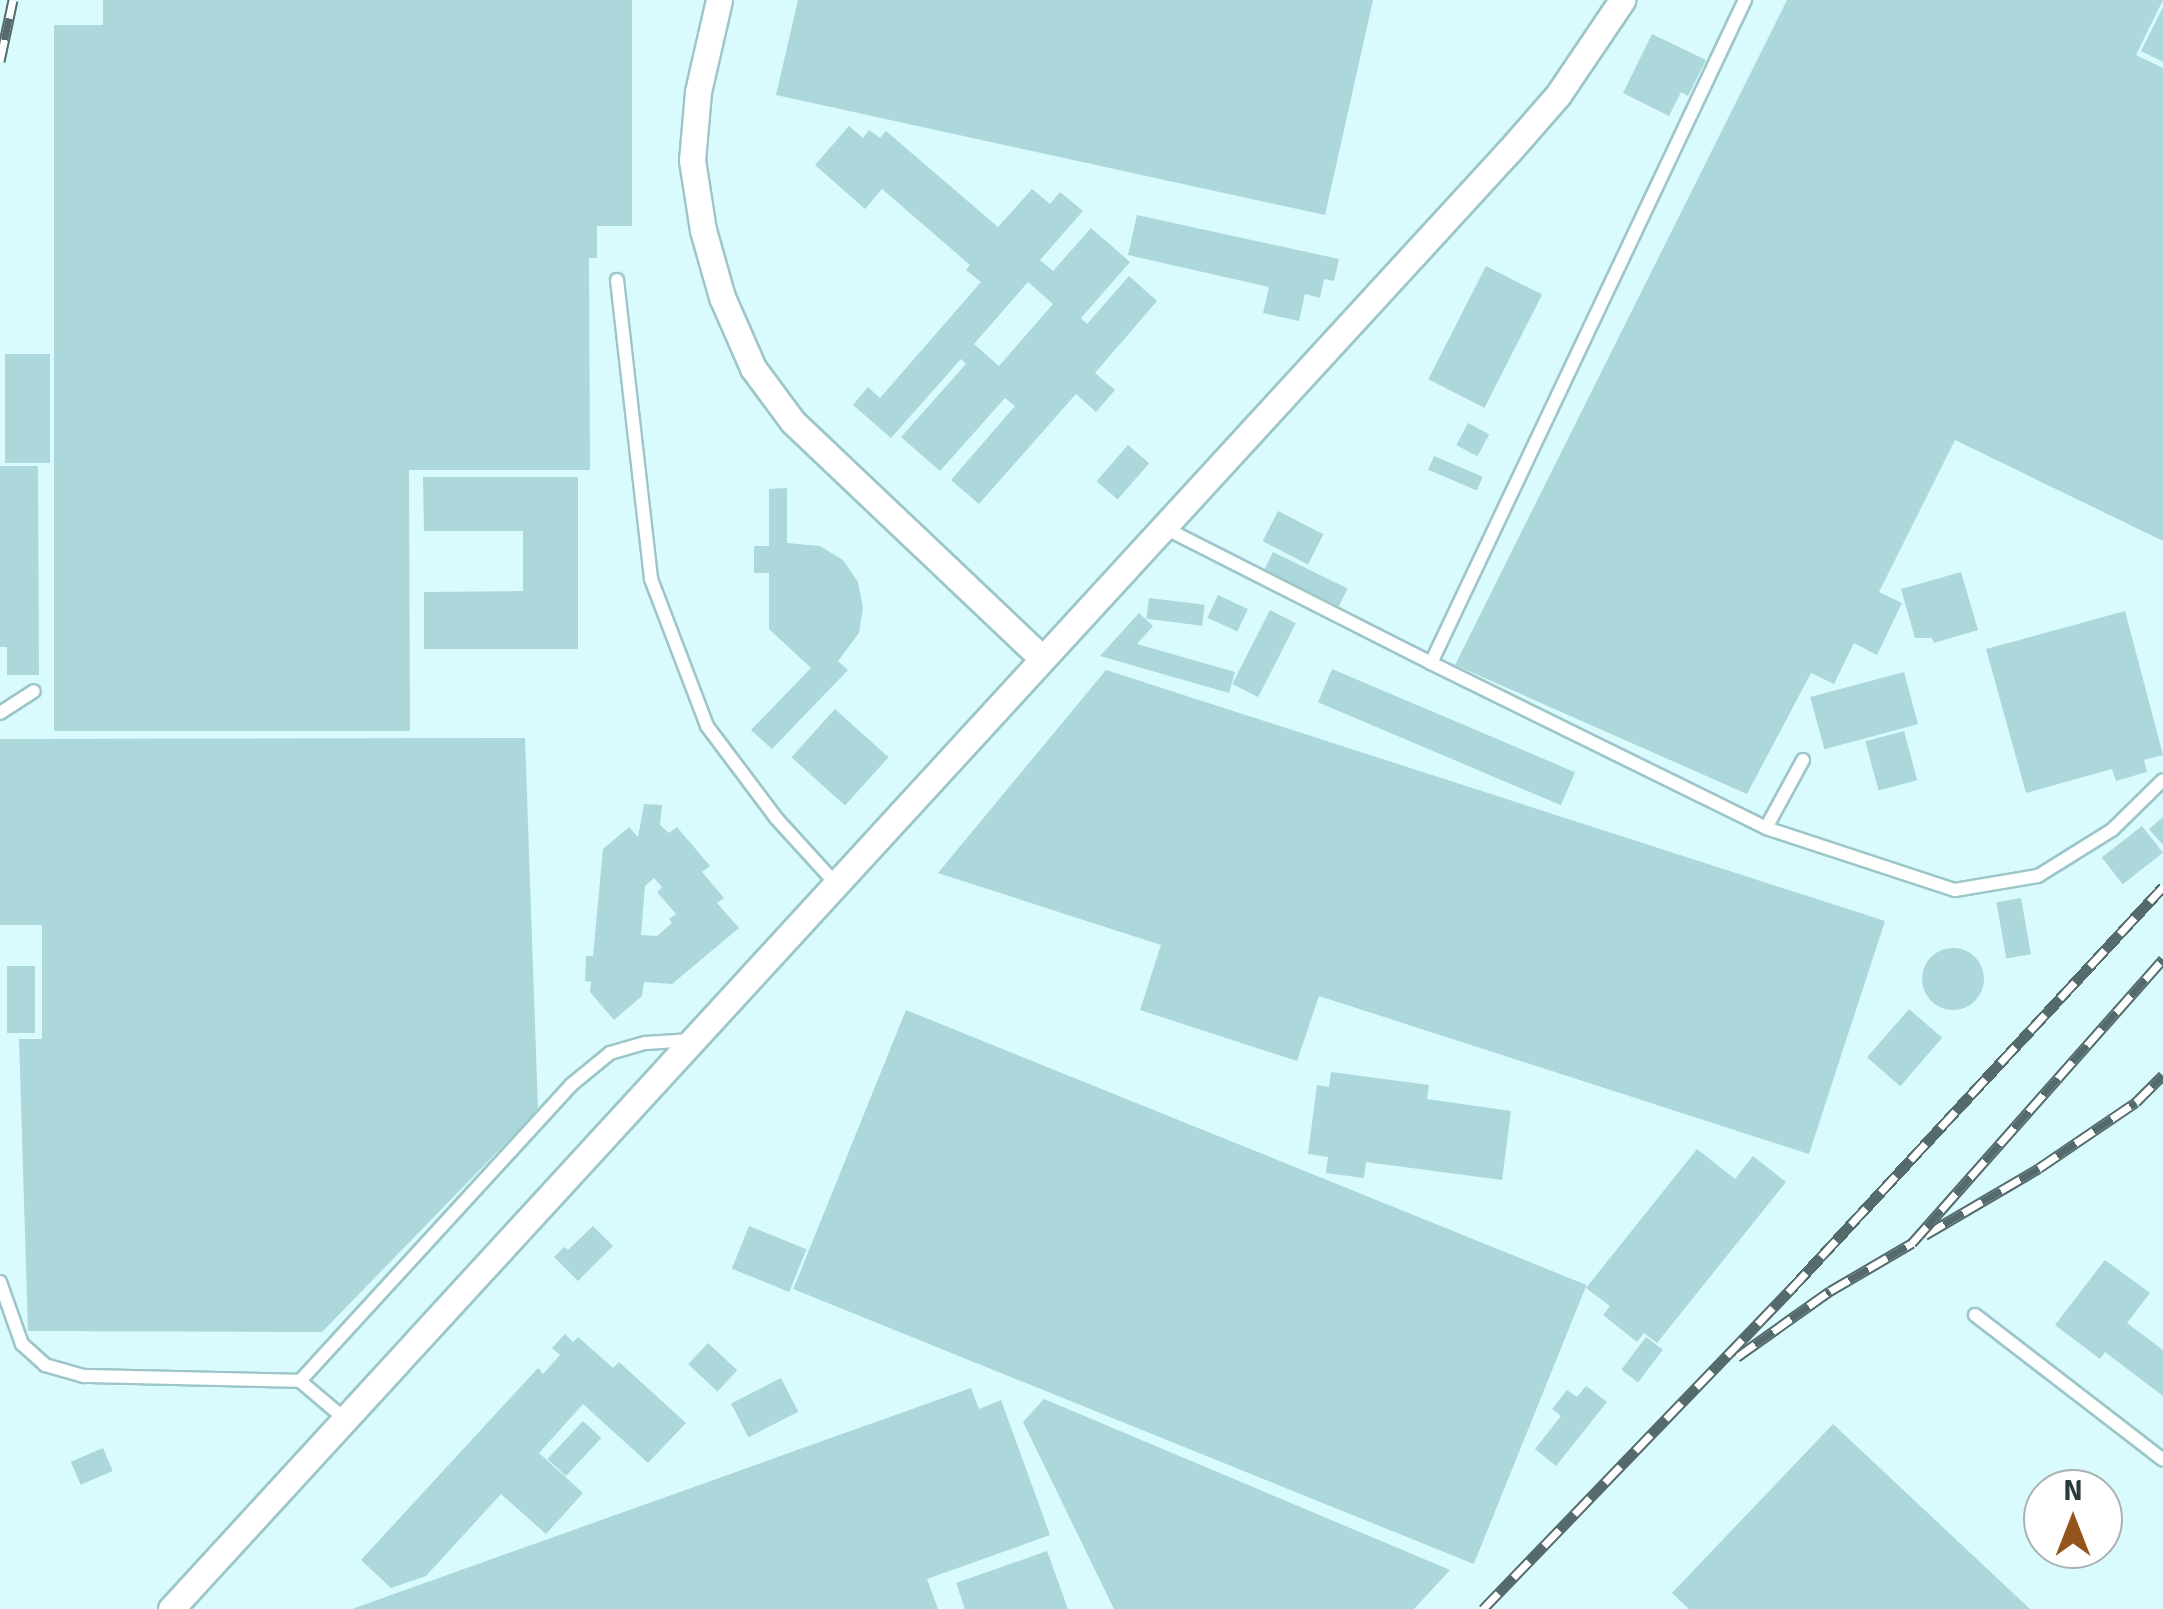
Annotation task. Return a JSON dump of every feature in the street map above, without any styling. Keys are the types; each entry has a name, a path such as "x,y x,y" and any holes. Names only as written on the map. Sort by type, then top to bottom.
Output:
{"street":[{"path":"719,0 698,92 692,160 702,230 722,297 753,368 793,422 1042,658"},
{"path":"171,1609 1522,136 1558,95 1622,0"}],"lane":[{"path":"1431,663 1745,0"},
{"path":"617,280 651,579 708,726 776,818 836,884"},
{"path":"1163,527 1766,828 1955,890 2038,876 2112,830 2163,780"},
{"path":"0,714 34,691"},
{"path":"1766,828 1803,760"},
{"path":"300,1381 571,1085 610,1053 646,1043 693,1040"},
{"path":"0,1282 22,1344 45,1365 84,1376 300,1381 345,1419"},
{"path":"1975,1316 2163,1460"}],"building":[{"path":"103,0 632,0 632,226 597,226 597,258 589,258 590,470 409,470 410,731 54,731 54,25 103,25"},
{"path":"798,0 1373,0 1325,215 776,95"},
{"path":"1787,0 2163,0 2136,55 2163,68 2163,541 1955,440 1879,592 1902,603 1877,655 1854,643 1834,684 1811,673 1747,794 1455,665"},
{"path":"2163,7 2163,62 2141,51"},
{"path":"1652,34 1706,60 1688,96 1681,92 1669,116 1623,93"},
{"path":"849,126 863,138 869,130 880,138 886,131 998,227 1032,189 1050,204 1060,192 1083,211 1040,260 1053,271 1091,228 1130,262 1081,318 1087,324 1129,276 1157,301 1095,373 1115,390 1096,412 1076,394 979,504 951,480 1015,406 1005,398 940,471 901,437 966,364 961,359 891,438 853,405 868,387 880,398 981,282 966,270 970,265 882,189 865,209 815,165","holes":["1028,282 1053,304 999,366 974,344"]},
{"path":"1137,215 1339,259 1334,281 1324,279 1320,298 1305,294 1299,321 1263,313 1269,287 1128,255"},
{"path":"1486,266 1542,295 1484,408 1428,379"},
{"path":"5,354 50,354 50,463 5,463"},
{"path":"1468,423 1489,434 1477,456 1456,445"},
{"path":"1128,445 1149,463 1118,500 1097,481"},
{"path":"1434,456 1483,477 1477,491 1428,470"},
{"path":"0,466 38,466 39,675 7,675 7,647 0,647"},
{"path":"423,477 578,477 578,649 424,649 424,592 523,591 523,531 424,531"},
{"path":"787,488 787,543 820,546 843,560 858,582 863,608 859,633 838,661 848,670 772,749 751,730 811,668 769,629 769,573 754,573 754,546 769,546 769,489"},
{"path":"1278,511 1323,534 1308,564 1263,541"},
{"path":"1273,552 1348,588 1339,606 1264,570"},
{"path":"1961,572 1978,630 1934,643 1932,638 1915,638 1901,589"},
{"path":"1218,595 1248,609 1237,632 1207,618"},
{"path":"1149,598 1205,605 1202,626 1146,619"},
{"path":"1270,610 1296,623 1258,697 1232,684"},
{"path":"2125,611 2163,755 2144,760 2147,772 2116,781 2112,769 2026,793 1986,649"},
{"path":"1139,613 1153,626 1137,644 1235,672 1229,693 1100,656"},
{"path":"1332,669 1575,772 1561,805 1318,702"},
{"path":"1106,670 1885,921 1809,1154 1319,996 1297,1061 1140,1010 1161,945 938,873"},
{"path":"1904,672 1918,724 1824,749 1810,697"},
{"path":"835,709 889,757 845,805 792,757"},
{"path":"1904,731 1917,780 1879,791 1865,741"},
{"path":"525,738 538,1110 322,1332 28,1331 19,1039 42,1039 42,925 0,925 0,739"},
{"path":"644,804 662,805 660,825 669,833 677,827 710,866 702,872 724,898 717,903 739,928 672,984 644,982 642,996 614,1020 590,992 591,982 585,981 586,956 593,956 603,849 629,827 638,837","holes":["654,878 662,887 657,892 676,914 657,936 641,935 645,886"]},
{"path":"2163,817 2163,845 2149,829"},
{"path":"2142,826 2163,853 2123,884 2102,857"},
{"path":"2021,898 2031,954 2006,958 1996,902"},
{"path":"1953,948 1975,957 1984,979 1975,1001 1953,1010 1931,1001 1922,979 1931,957"},
{"path":"7,966 35,966 35,1033 7,1033"},
{"path":"1909,1009 1942,1038 1900,1086 1867,1057"},
{"path":"906,1010 1587,1285 1474,1564 793,1289"},
{"path":"1331,1072 1429,1085 1427,1099 1511,1111 1502,1180 1366,1162 1364,1178 1326,1173 1328,1157 1308,1154 1317,1085 1329,1087"},
{"path":"1697,1149 1735,1179 1753,1156 1786,1182 1657,1343 1644,1333 1637,1342 1603,1315 1610,1306 1586,1288"},
{"path":"593,1226 613,1246 578,1281 554,1257 564,1247 568,1250"},
{"path":"749,1226 806,1249 789,1292 732,1269"},
{"path":"2105,1260 2150,1293 2127,1323 2163,1350 2163,1396 2105,1352 2100,1359 2055,1325"},
{"path":"565,1334 573,1342 578,1337 613,1368 619,1362 686,1423 648,1463 583,1404 539,1453 583,1493 546,1534 501,1494 426,1576 391,1588 361,1560 538,1368 543,1374 560,1355 552,1348"},
{"path":"1646,1337 1663,1350 1638,1382 1621,1370"},
{"path":"708,1343 737,1370 717,1391 688,1364"},
{"path":"781,1378 798,1412 748,1437 731,1403"},
{"path":"1586,1386 1607,1402 1556,1466 1535,1449 1561,1416 1552,1409 1567,1390 1577,1397"},
{"path":"971,1388 979,1409 1001,1400 1050,1535 927,1579 938,1609 352,1609"},
{"path":"1044,1399 1450,1570 1414,1609 1114,1609 1023,1422"},
{"path":"583,1421 601,1438 566,1476 548,1459"},
{"path":"1833,1424 2030,1609 1689,1609 1672,1593"},
{"path":"103,1448 113,1471 81,1485 71,1462"},
{"path":"1047,1551 1068,1609 965,1609 956,1583"}],"railway":[{"path":"0,61 13,0"},
{"path":"1483,1609 1791,1289 2163,887"},
{"path":"1737,1357 1830,1291 1912,1243 2163,959"},
{"path":"1925,1235 2039,1168 2136,1102 2163,1075"}]}
